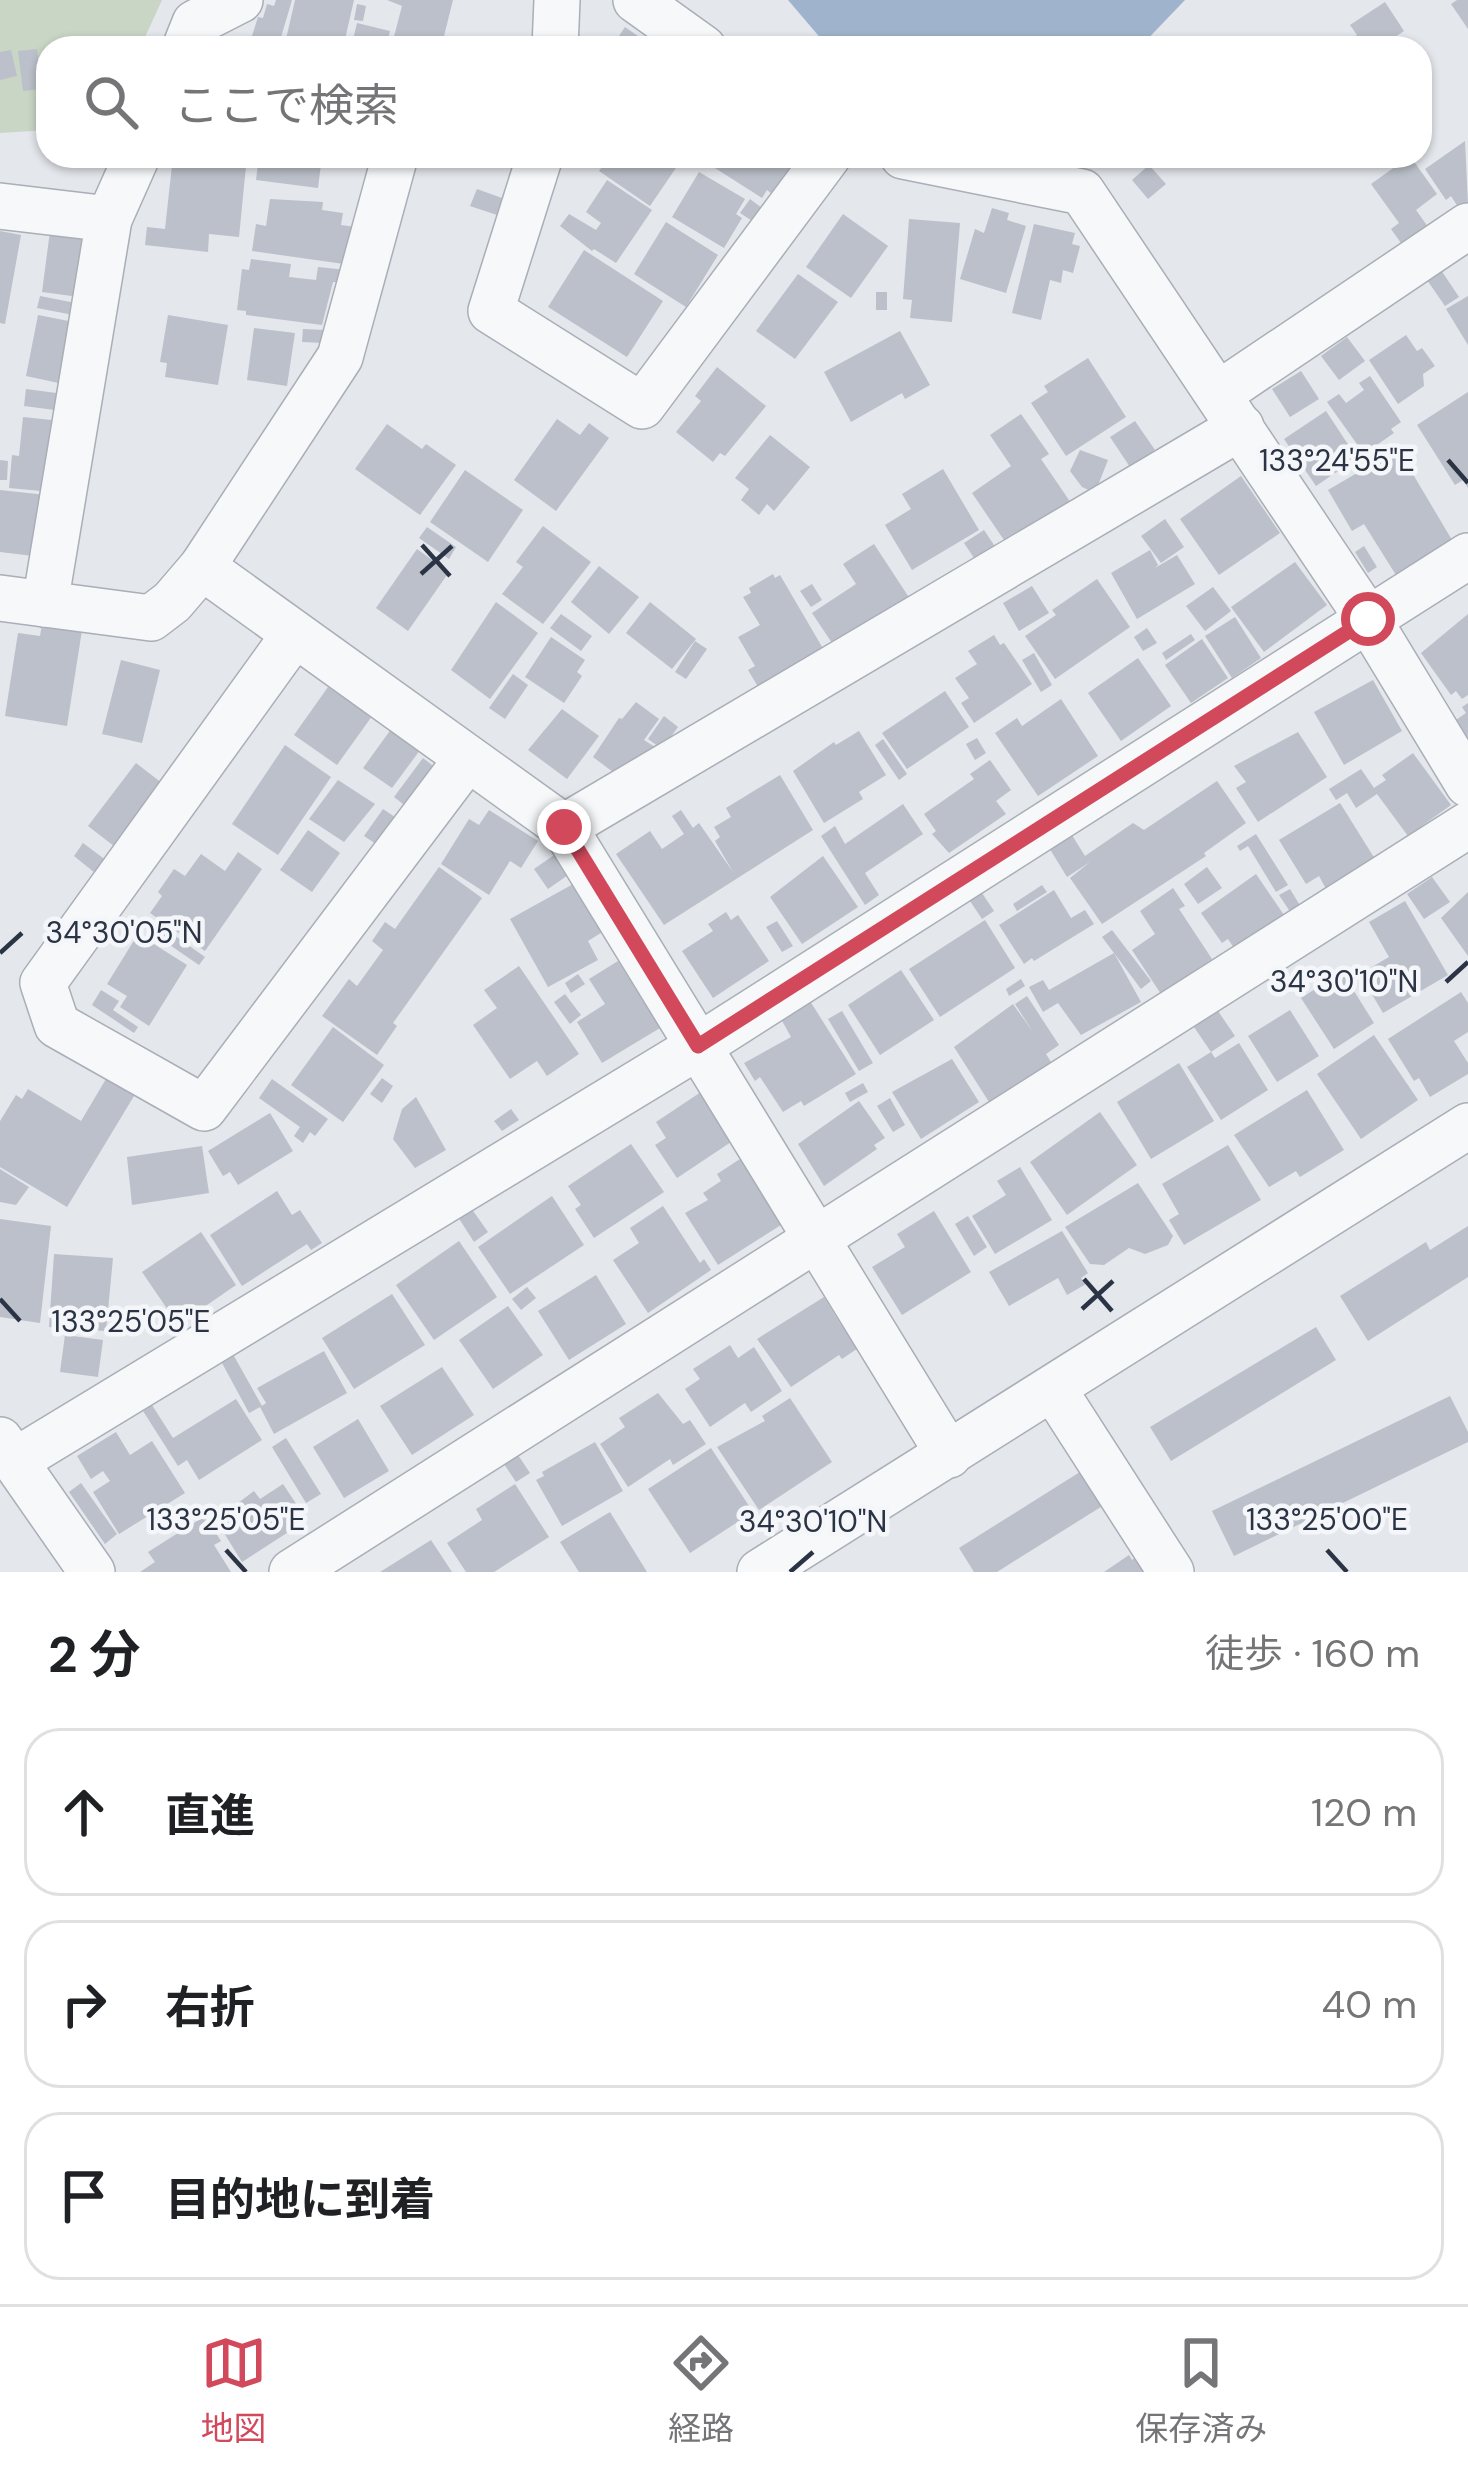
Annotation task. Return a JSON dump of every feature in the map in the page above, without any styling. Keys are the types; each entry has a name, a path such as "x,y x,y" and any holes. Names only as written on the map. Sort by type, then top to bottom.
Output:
{"street":[{"path":"189,36 195,23 240,0"},
{"path":"555,36 557,0"},
{"path":"636,0 687,36"},
{"path":"45,604 109,218 132,168"},
{"path":"0,598 151,618 172,602 202,567 340,357 392,168"},
{"path":"536,168 491,310 642,406 819,168"},
{"path":"964,168 1082,191 1368,619 1468,784"},
{"path":"0,206 109,218"},
{"path":"564,827 1231,410 1468,226"},
{"path":"92,1572 8,1450 698,1046 1468,556"},
{"path":"202,567 564,827 949,1455"},
{"path":"294,635 43,983 57,1025 204,1108 467,760"},
{"path":"292,1572 1468,825"},
{"path":"760,1572 1468,1126"},
{"path":"1054,1390 1171,1572"}],"green space":[{"path":"0,0 162,0 146,36 36,36 36,131 0,133"}],"water":[{"path":"788,0 1185,0 1150,36 819,36"}],"building":[{"path":"276,0 292,0 281,36 252,36 267,4 274,6"},
{"path":"295,0 354,0 346,36 287,36"},
{"path":"387,0 453,0 444,36 394,36 402,6"},
{"path":"1468,0 1468,29 1451,4"},
{"path":"1385,2 1404,31 1397,36 1356,36 1350,25"},
{"path":"357,4 366,6 363,21 354,20"},
{"path":"357,23 390,31 389,36 354,36"},
{"path":"36,49 36,90 23,91 18,51"},
{"path":"11,50 17,76 0,80 0,52"},
{"path":"1465,141 1468,204 1460,210 1451,196 1446,200 1425,169"},
{"path":"172,168 246,168 239,237 209,234 208,252 145,245 147,227 165,229"},
{"path":"258,168 320,168 318,188 256,180"},
{"path":"601,168 676,168 650,206 599,171"},
{"path":"715,168 791,168 776,197 767,190 762,198"},
{"path":"1152,168 1166,184 1148,199 1132,180"},
{"path":"1393,168 1419,168 1437,194 1416,210 1431,231 1406,250 1391,229 1399,223 1371,184"},
{"path":"699,172 745,199 736,214 742,218 724,248 672,217"},
{"path":"607,180 652,210 616,263 560,226 569,214 596,230 601,223 586,212"},
{"path":"477,189 502,198 497,215 470,206"},
{"path":"270,199 323,202 322,210 343,213 341,225 356,227 351,265 252,251 256,224 266,226"},
{"path":"750,199 766,211 757,224 740,213"},
{"path":"992,208 1026,226 1006,293 960,279 975,229 984,233"},
{"path":"99,210 94,299 42,292 52,216"},
{"path":"843,214 888,246 851,298 806,267"},
{"path":"909,219 960,223 952,322 910,318 912,300 903,299"},
{"path":"666,222 718,255 686,307 634,274"},
{"path":"1034,224 1075,233 1072,244 1080,246 1073,273 1063,270 1061,283 1050,280 1041,320 1012,313"},
{"path":"0,231 21,235 5,324 0,323"},
{"path":"584,250 663,301 627,357 548,307"},
{"path":"251,259 291,264 289,277 316,280 318,267 347,270 345,283 333,282 322,325 246,315 237,310 242,269 249,270"},
{"path":"1441,270 1459,297 1445,306 1427,280"},
{"path":"798,274 838,302 795,359 756,331"},
{"path":"876,292 887,292 887,310 876,310"},
{"path":"40,296 96,307 94,319 37,308"},
{"path":"1468,296 1468,345 1446,309"},
{"path":"38,315 94,326 82,388 26,376"},
{"path":"168,315 228,325 218,385 165,377 167,363 160,362"},
{"path":"254,328 295,333 287,386 247,380"},
{"path":"303,329 325,330 324,343 302,342"},
{"path":"900,331 930,385 905,399 902,393 851,422 824,372"},
{"path":"1406,335 1435,366 1423,374 1424,386 1398,404 1369,360"},
{"path":"1347,337 1365,361 1339,380 1321,356"},
{"path":"1088,358 1126,417 1066,456 1031,403 1048,392 1044,386"},
{"path":"717,367 766,406 725,456 720,453 713,462 676,432 701,401 695,396"},
{"path":"1301,371 1319,399 1290,417 1272,389"},
{"path":"1370,376 1401,422 1391,429 1394,433 1364,454 1327,402 1339,394 1346,403 1364,390 1359,383"},
{"path":"26,389 87,397 85,414 24,406"},
{"path":"1468,392 1468,488 1463,480 1455,485 1417,425"},
{"path":"1326,411 1357,458 1316,486 1284,439"},
{"path":"1021,414 1049,454 1041,459 1071,503 1008,546 972,493 1011,466 990,435"},
{"path":"23,417 81,423 74,494 9,488 12,455 19,456"},
{"path":"557,419 580,435 589,423 609,438 556,511 514,480"},
{"path":"1135,421 1155,450 1130,467 1110,437"},
{"path":"387,424 422,449 426,444 456,465 420,515 355,469"},
{"path":"770,435 810,467 774,511 767,504 759,515 741,500 749,489 735,478"},
{"path":"1398,449 1452,540 1396,575 1364,524 1352,531 1328,490"},
{"path":"1080,450 1108,460 1095,493 1082,487 1070,471"},
{"path":"0,460 8,461 7,480 0,480"},
{"path":"943,469 979,530 912,570 885,525 911,509 902,494"},
{"path":"465,470 523,510 488,562 430,522"},
{"path":"1241,476 1280,533 1219,575 1180,519"},
{"path":"0,490 74,498 50,558 0,552"},
{"path":"1165,519 1184,547 1161,563 1141,536"},
{"path":"543,526 591,562 543,624 502,594 523,567 516,562"},
{"path":"427,527 456,547 449,559 419,538"},
{"path":"984,530 998,551 978,564 964,543"},
{"path":"874,544 912,602 838,652 812,613 856,584 843,564"},
{"path":"1364,546 1377,567 1368,573 1355,552"},
{"path":"417,549 449,572 408,631 376,608"},
{"path":"1150,550 1158,565 1155,568 1177,555 1195,584 1137,619 1111,573"},
{"path":"1295,562 1327,605 1264,652 1231,607"},
{"path":"599,566 639,597 609,634 571,602"},
{"path":"773,574 775,578 780,575 828,657 763,695 748,670 755,666 738,637 760,625 743,597"},
{"path":"1097,579 1130,627 1055,679 1025,636 1056,615 1052,610"},
{"path":"812,584 822,600 811,607 800,591"},
{"path":"1032,586 1049,613 1019,631 1003,603"},
{"path":"1213,587 1231,611 1205,631 1186,606"},
{"path":"496,602 538,633 490,699 451,670"},
{"path":"650,602 696,639 672,669 626,633"},
{"path":"561,614 592,636 581,651 550,628"},
{"path":"1468,614 1468,695 1462,699 1456,691 1451,695 1421,653"},
{"path":"1235,617 1261,658 1232,678 1205,636"},
{"path":"42,624 82,630 67,726 5,716 18,633 40,636"},
{"path":"1147,628 1157,643 1143,651 1134,637"},
{"path":"1191,634 1195,640 1166,660 1162,653"},
{"path":"994,635 1032,684 974,723 961,703 969,698 955,678 977,664 968,651"},
{"path":"551,637 585,660 577,672 582,676 564,703 525,677"},
{"path":"1202,639 1228,678 1191,703 1165,665"},
{"path":"695,641 707,649 686,679 675,672"},
{"path":"1034,653 1052,685 1041,692 1022,660"},
{"path":"1138,658 1171,706 1121,741 1088,693"},
{"path":"121,660 160,670 142,743 102,734"},
{"path":"513,674 528,685 505,719 489,708"},
{"path":"1373,680 1402,731 1344,765 1314,712"},
{"path":"328,687 344,698 347,693 375,712 337,765 294,735"},
{"path":"945,691 969,727 907,769 882,733"},
{"path":"1061,699 1098,756 1038,796 995,733 1017,718 1022,726"},
{"path":"636,702 659,719 644,740 655,747 629,784 593,757"},
{"path":"1468,703 1468,739 1456,720 1466,713 1462,707"},
{"path":"562,709 599,736 567,779 528,750"},
{"path":"664,716 678,727 662,749 648,739"},
{"path":"397,721 426,742 392,788 363,768"},
{"path":"859,731 886,775 859,792 863,799 824,823 793,771"},
{"path":"1298,732 1327,777 1258,822 1236,788 1246,782 1234,766"},
{"path":"977,738 986,753 975,760 966,744"},
{"path":"883,739 907,774 899,780 875,745"},
{"path":"285,745 331,777 278,855 232,824"},
{"path":"1413,753 1451,805 1408,836 1377,794 1356,808 1347,793 1336,800 1329,789 1361,769 1374,788 1386,780 1382,775"},
{"path":"423,758 437,769 408,808 394,797"},
{"path":"990,760 1011,790 996,801 1006,814 949,853 932,834 936,831 924,814 974,779 970,774"},
{"path":"136,763 167,787 119,850 88,826"},
{"path":"780,775 813,830 664,925 616,854 650,831 662,849 684,834 672,816 681,810 693,828 699,823 733,872 715,841 720,837 714,827 731,817 726,808"},
{"path":"338,780 375,804 344,842 309,819"},
{"path":"1217,781 1246,823 1206,856 1102,924 1070,878 1090,862 1067,877 1048,846 1070,832 1085,856 1133,823 1144,830"},
{"path":"1340,803 1375,859 1326,889 1319,876 1306,884 1279,840"},
{"path":"903,804 923,834 865,873 879,895 865,905 821,836 835,826 845,844"},
{"path":"383,809 401,821 382,848 364,836"},
{"path":"489,810 538,841 521,868 510,861 489,895 441,864 469,819 479,825"},
{"path":"308,830 340,853 312,892 280,870"},
{"path":"1256,834 1288,885 1276,892 1248,846 1240,851 1237,846"},
{"path":"83,843 111,864 100,877 74,856"},
{"path":"238,852 262,869 205,951 150,913 174,869 185,876 201,854 225,871"},
{"path":"557,853 571,873 548,889 534,869"},
{"path":"823,856 858,907 802,944 770,897"},
{"path":"439,867 482,898 393,1023 397,1026 377,1055 322,1016 349,979 357,986 383,950 372,941 385,922 395,929"},
{"path":"1207,867 1222,888 1198,904 1184,884"},
{"path":"1256,874 1284,915 1234,948 1228,939 1222,943 1201,913"},
{"path":"1432,877 1450,902 1424,919 1407,894"},
{"path":"575,883 604,931 588,941 598,960 548,987 510,919"},
{"path":"1042,885 1047,892 1017,911 1013,904"},
{"path":"1173,888 1185,906 1179,909 1212,959 1161,994 1132,950 1155,934 1140,911"},
{"path":"1290,889 1301,907 1291,913 1279,895"},
{"path":"980,890 994,911 982,919 968,898"},
{"path":"1054,890 1071,918 1085,910 1094,924 1024,964 999,925"},
{"path":"1468,892 1468,956 1441,918"},
{"path":"1405,901 1448,975 1383,1013 1360,974 1389,957 1369,922"},
{"path":"726,912 731,920 738,915 769,961 713,998 682,951 713,931 708,924"},
{"path":"151,919 205,957 199,965 145,928"},
{"path":"985,920 1015,968 940,1017 909,969"},
{"path":"777,921 793,946 782,952 766,927"},
{"path":"1112,930 1151,981 1141,989 1102,937"},
{"path":"138,934 187,965 149,1026 120,1007 127,996 107,984"},
{"path":"1114,953 1141,1002 1081,1035 1058,1003 1043,1012 1029,987 1043,980 1049,990"},
{"path":"618,961 660,1028 602,1063 577,1022 605,1004 589,979"},
{"path":"519,966 579,1054 547,1076 537,1061 510,1079 473,1025 497,1008 484,990"},
{"path":"901,970 934,1020 880,1055 848,1005"},
{"path":"1342,972 1374,1023 1334,1049 1301,998"},
{"path":"578,974 585,984 571,993 565,983"},
{"path":"1021,979 1025,986 1009,996 1006,989"},
{"path":"101,990 119,1001 113,1010 138,1027 134,1033 92,1005"},
{"path":"1461,992 1468,1003 1468,1032 1454,1041 1468,1063 1468,1074 1430,1097 1388,1039"},
{"path":"565,994 581,1015 570,1024 554,1002"},
{"path":"1027,996 1059,1045 1046,1054 1051,1062 989,1102 954,1047 1013,1004 1033,1032 1015,1004"},
{"path":"810,1001 856,1074 804,1106 801,1101 783,1112 760,1077 755,1081 744,1063 791,1037 781,1019"},
{"path":"1290,1010 1319,1056 1277,1082 1248,1036"},
{"path":"842,1011 873,1063 859,1071 828,1019"},
{"path":"1218,1011 1235,1036 1211,1052 1194,1027"},
{"path":"333,1027 384,1065 343,1122 291,1085"},
{"path":"1374,1035 1418,1100 1361,1139 1317,1074"},
{"path":"1239,1043 1268,1090 1221,1120 1187,1067"},
{"path":"952,1059 979,1102 921,1139 892,1092"},
{"path":"1179,1063 1214,1121 1151,1159 1117,1102"},
{"path":"382,1078 393,1086 382,1103 370,1094"},
{"path":"106,1079 134,1096 67,1207 0,1167 0,1121 16,1095 22,1099 28,1089 81,1121"},
{"path":"272,1079 328,1119 315,1136 310,1132 303,1143 294,1136 300,1127 259,1098"},
{"path":"863,1083 868,1092 850,1102 845,1093"},
{"path":"704,1090 737,1138 677,1178 655,1145 666,1138 656,1122"},
{"path":"1307,1090 1344,1150 1300,1177 1296,1171 1269,1187 1234,1135"},
{"path":"416,1097 446,1150 415,1168 393,1139 402,1109"},
{"path":"890,1098 905,1125 893,1132 877,1106"},
{"path":"859,1101 885,1138 874,1145 877,1149 824,1186 798,1144"},
{"path":"511,1109 519,1120 502,1131 494,1121"},
{"path":"1100,1112 1137,1165 1067,1215 1030,1162"},
{"path":"270,1113 293,1151 238,1185 230,1172 223,1176 208,1151"},
{"path":"631,1144 664,1192 594,1238 575,1209 581,1205 568,1186"},
{"path":"1228,1145 1261,1200 1184,1245 1169,1220 1179,1214 1162,1184"},
{"path":"202,1146 209,1193 132,1205 127,1157"},
{"path":"740,1159 781,1225 718,1265 685,1213 708,1200 703,1193 721,1181 717,1174"},
{"path":"1020,1167 1052,1220 995,1254 972,1216 1006,1195 997,1181"},
{"path":"0,1169 29,1187 16,1205 0,1202"},
{"path":"1138,1183 1173,1236 1168,1245 1145,1254 1129,1248 1104,1265 1090,1264 1065,1227"},
{"path":"277,1191 292,1215 300,1210 322,1243 311,1250 307,1244 242,1286 210,1235"},
{"path":"552,1196 584,1245 510,1294 478,1247"},
{"path":"663,1206 700,1263 704,1259 711,1270 648,1313 613,1260 639,1243 630,1228"},
{"path":"471,1208 488,1232 474,1242 458,1217"},
{"path":"934,1211 971,1272 902,1315 872,1267 905,1247 897,1234"},
{"path":"968,1216 987,1247 974,1256 955,1224"},
{"path":"0,1219 51,1226 40,1323 0,1317"},
{"path":"1468,1226 1468,1277 1368,1341 1340,1296 1426,1242 1430,1250"},
{"path":"1062,1231 1088,1273 1081,1278 1086,1284 1067,1295 1058,1278 1009,1306 989,1272"},
{"path":"201,1232 236,1285 194,1314 188,1305 172,1316 142,1272"},
{"path":"459,1241 497,1297 434,1340 396,1285"},
{"path":"54,1254 113,1258 106,1331 49,1327"},
{"path":"596,1275 626,1324 569,1360 538,1311"},
{"path":"527,1287 536,1298 521,1310 512,1299"},
{"path":"392,1294 425,1345 354,1389 322,1338"},
{"path":"824,1297 841,1325 848,1320 864,1344 791,1387 757,1339"},
{"path":"508,1306 543,1355 493,1389 459,1340"},
{"path":"1316,1327 1336,1360 1171,1461 1150,1427"},
{"path":"65,1335 103,1340 98,1377 60,1372"},
{"path":"730,1345 738,1358 754,1347 782,1391 751,1412 745,1403 710,1427 685,1389 700,1379 693,1369"},
{"path":"324,1351 347,1393 274,1434 260,1407 249,1413 222,1363 234,1356 262,1406 266,1403 257,1388"},
{"path":"442,1367 474,1415 412,1455 380,1406"},
{"path":"658,1393 683,1424 690,1420 706,1444 673,1465 670,1459 628,1487 600,1444 625,1427 619,1418"},
{"path":"1450,1396 1468,1432 1468,1442 1234,1556 1212,1511"},
{"path":"790,1398 832,1462 759,1510 717,1447 765,1421 762,1416"},
{"path":"236,1399 262,1440 199,1480 187,1460 178,1466 143,1411 152,1405 173,1438"},
{"path":"358,1419 389,1471 344,1498 313,1447"},
{"path":"116,1432 130,1455 152,1441 185,1493 119,1534 93,1492 110,1481 103,1471 91,1479 77,1456"},
{"path":"286,1438 321,1494 306,1503 272,1447"},
{"path":"595,1442 623,1491 562,1526 536,1480"},
{"path":"711,1448 753,1512 690,1553 648,1489"},
{"path":"518,1455 530,1473 516,1482 504,1464"},
{"path":"1083,1470 1104,1505 997,1572 974,1572 959,1548"},
{"path":"81,1483 117,1534 105,1544 69,1492"},
{"path":"283,1484 307,1520 242,1562 219,1525 243,1510 238,1503 254,1491 260,1499"},
{"path":"515,1484 549,1537 494,1572 466,1572 447,1543 482,1520 476,1509"},
{"path":"610,1512 647,1572 579,1572 560,1542"},
{"path":"205,1516 221,1541 214,1545 231,1572 140,1572 155,1562 148,1552"},
{"path":"431,1540 452,1572 380,1572"},
{"path":"1145,1550 1161,1572 1104,1572 1129,1555 1132,1560"}],"route":[{"path":"564,827 698,1046 1368,619"}]}
